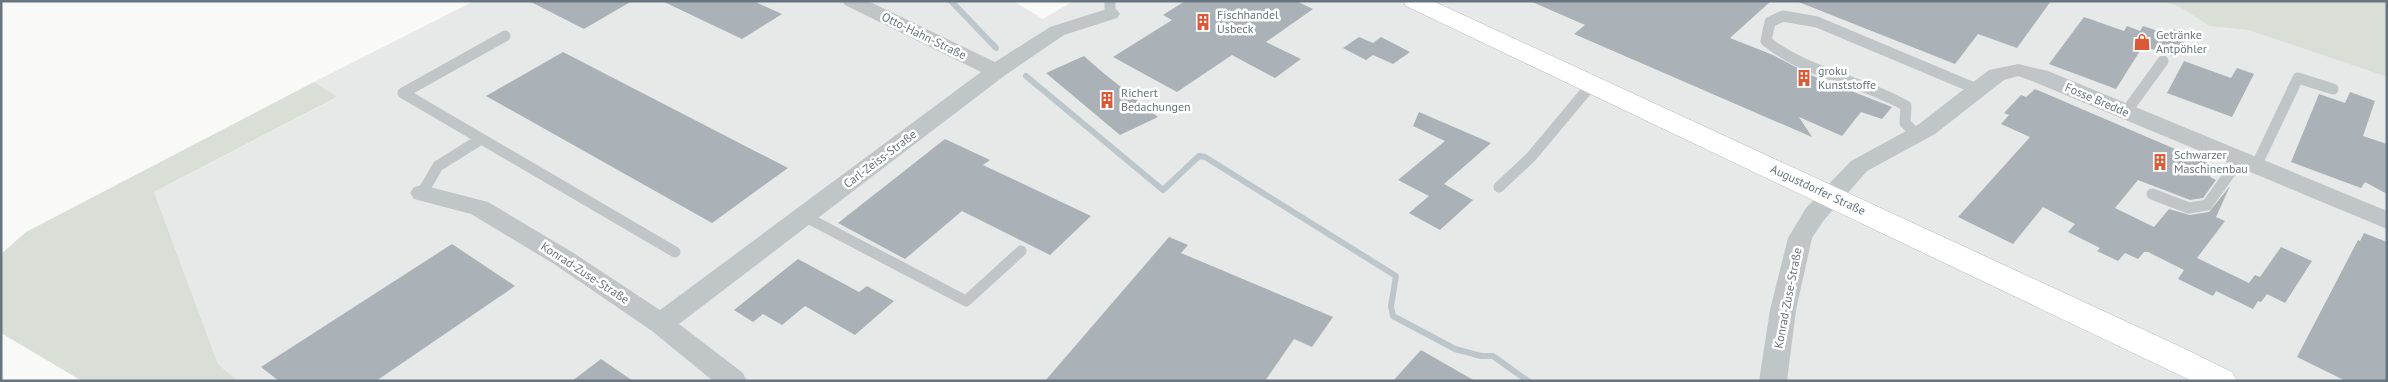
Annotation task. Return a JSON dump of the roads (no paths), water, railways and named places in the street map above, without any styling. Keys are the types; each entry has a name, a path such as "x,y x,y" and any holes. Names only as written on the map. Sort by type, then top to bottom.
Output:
{"main road":[{"name":"Augustdorfer Straße","path":"1414,1 2221,381"}],"street":[{"name":"Otto-Hahn-Straße","path":"852,1 996,72"},
{"name":"Carl-Zeiss-Straße","path":"662,324 996,72 1056,31 1110,8"},
{"name":"Fosse Bredde","path":"1832,197 1859,166 1917,135 1998,75 2018,70 2040,76 2387,220"},
{"name":"Konrad-Zuse-Straße","path":"422,193 479,208 563,258 662,324 734,381"},
{"name":"Konrad-Zuse-Straße","path":"1773,381 1783,310 1800,238 1814,214 1832,197"}],"lane":[{"path":"1917,135 1907,129 1904,122 1906,106 1890,95 1773,49 1766,41 1765,30 1771,21 1783,15 1797,16 1817,22 1978,90"},
{"path":"505,36 403,93 675,252"},
{"path":"2126,112 2162,61"},
{"path":"2152,194 2189,208 2207,205 2248,163 2298,78 2333,89"},
{"path":"1499,187 1531,157 1592,84"},
{"path":"422,193 438,166 481,139"},
{"path":"804,216 966,301 1021,251"}],"waterway":[{"path":"951,1 996,48"},
{"path":"1026,76 1163,190 1199,156 1205,157 1396,276 1391,306 1393,316 1455,349 1481,356 1493,356 1528,381"}],"place":[{"name":"Fischhandel Usbeck","path":"1203,22"},
{"name":"Getränke Antpöhler","path":"2142,42"},
{"name":"groku Kunststoffe","path":"1804,78"},
{"name":"Richert Bedachungen","path":"1107,100"},
{"name":"Schwarzer Maschinenbau","path":"2160,162"}]}
